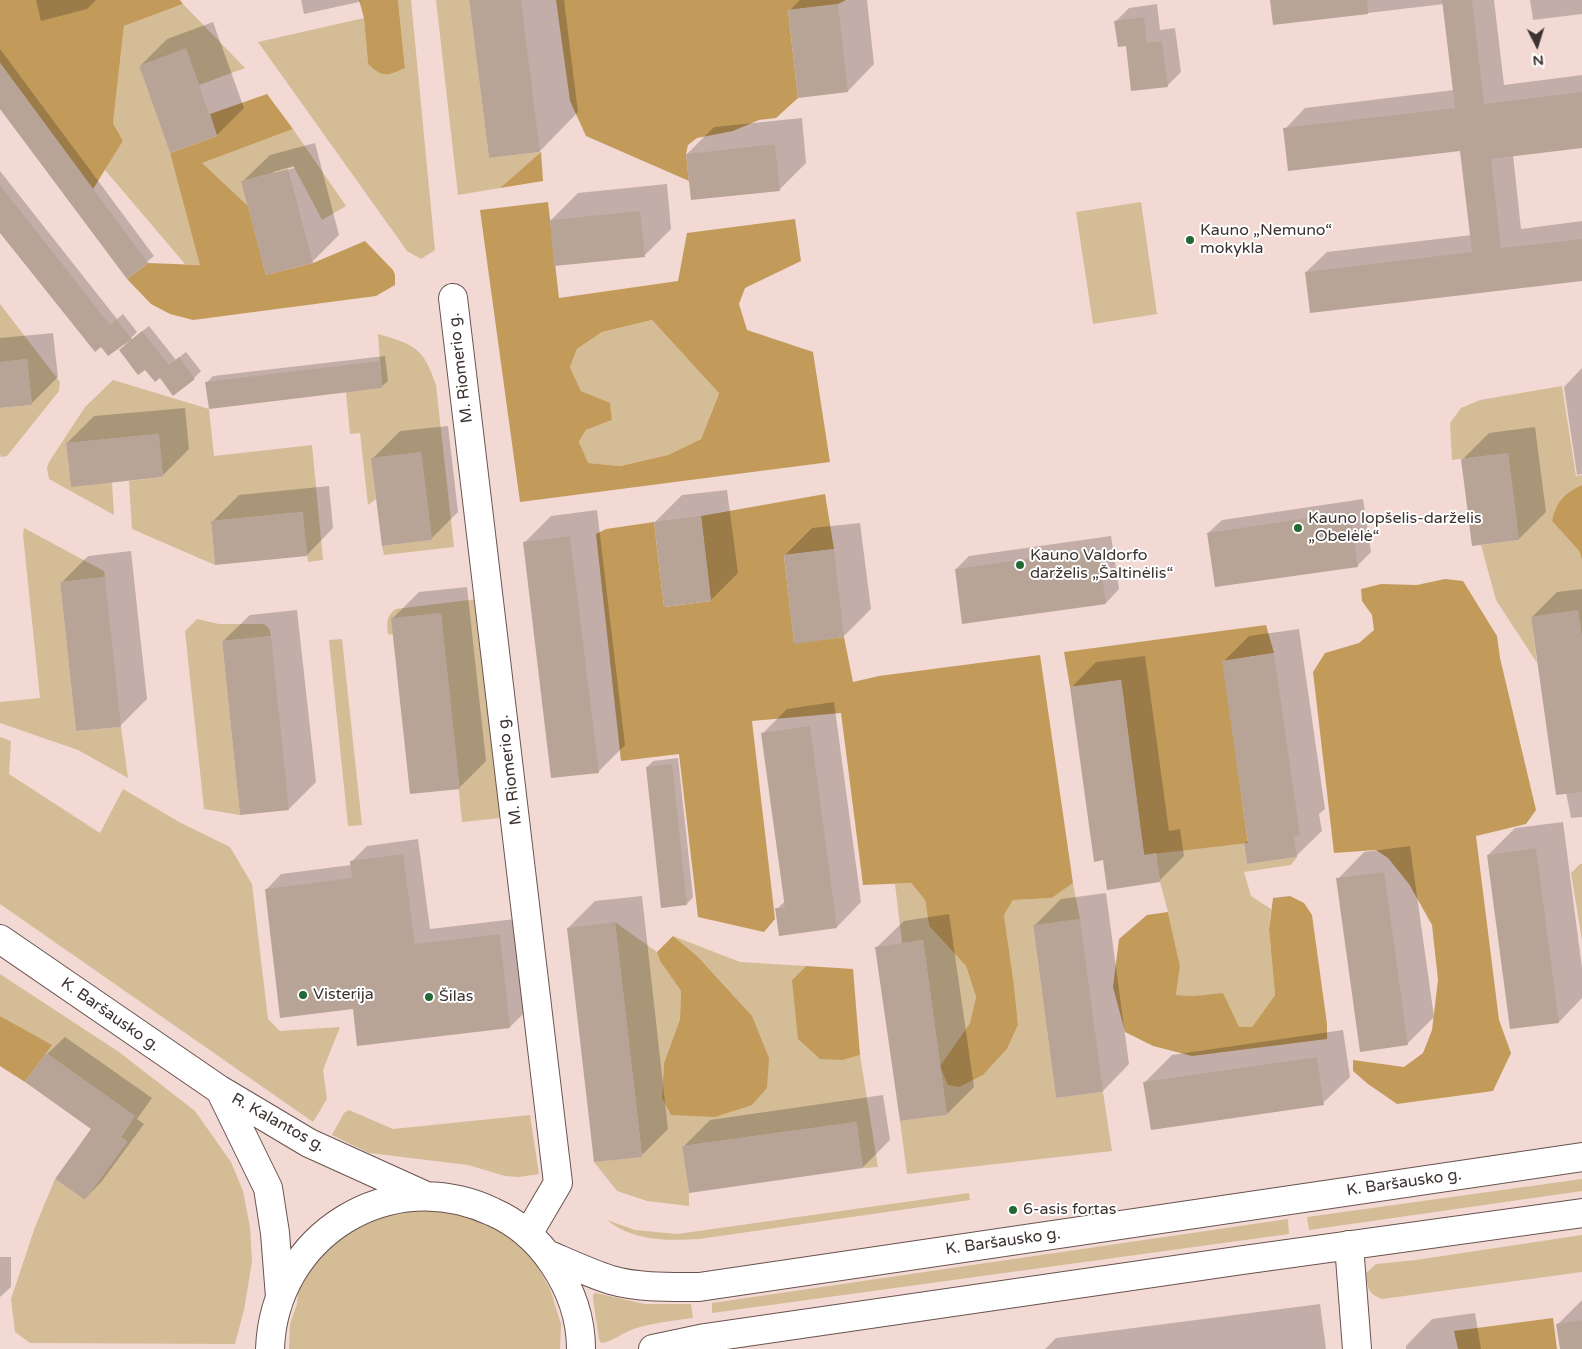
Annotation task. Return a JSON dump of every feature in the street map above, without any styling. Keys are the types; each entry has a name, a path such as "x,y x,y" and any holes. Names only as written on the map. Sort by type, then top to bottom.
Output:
{"main road":[{"name":"M. Riomerio g.","path":"453,298 558,1183 528,1234"},
{"name":"K. Baršausko g.","path":"0,939 220,1090"},
{"name":"R. Kalantos g.","path":"220,1090 309,1143 426,1196"},
{"name":"R. Kalantos g.","path":"220,1090 268,1188 275,1233 280,1297"},
{"name":"K. Baršausko g.","path":"547,1254 581,1270 612,1280 640,1285 699,1287 1582,1158"},
{"path":"270,1349 274,1317 280,1297 290,1276 318,1238 357,1212 379,1203 402,1198 426,1196 453,1198 480,1206 505,1218 528,1234 547,1254 561,1274 571,1297 578,1321 581,1349"},
{"path":"654,1349 715,1336 1582,1213"},
{"path":"1349,1245 1357,1349"}],"shaded area":[{"path":"0,0 180,0 183,4 124,26 113,123 123,141 93,189 0,63"},
{"path":"359,0 398,0 405,68 394,73 382,74 368,64 364,18"},
{"path":"398,0 411,0 435,250 421,259 407,251 258,42 364,18 368,64 405,67"},
{"path":"436,0 469,0 489,158 541,152 500,188 458,195"},
{"path":"556,0 846,0 838,4 788,10 798,98 776,118 759,120 733,131 697,138 688,145 686,154 689,181 586,136 570,101"},
{"path":"183,4 245,68 199,85 186,49 139,66 170,153 201,265 185,264 105,170 123,141 113,123 124,26"},
{"path":"267,94 293,129 202,163 248,206 266,275 313,263 365,241 393,270 395,285 376,296 193,320 170,314 151,304 127,279 148,263 200,265 170,153 217,136 210,114"},
{"path":"293,129 346,206 322,220 294,167 242,181 248,206 201,163"},
{"path":"541,152 543,181 500,188"},
{"path":"548,202 559,298 678,281 687,233 795,219 801,261 745,288 739,304 747,330 813,352 830,462 520,502 480,210","holes":["652,320 719,393 701,439 668,455 620,466 588,463 579,442 586,430 612,420 610,403 581,391 570,367 577,349 602,332"]},
{"path":"1141,202 1157,314 1093,324 1076,212"},
{"path":"0,304 60,382 59,391 7,456 1,457 0,408 32,405 27,359 0,362"},
{"path":"652,320 719,392 701,439 668,455 620,466 587,463 579,443 586,430 612,420 610,404 581,391 570,367 577,349 602,332"},
{"path":"378,334 401,341 416,349 427,363 436,385 454,547 384,555 382,546 432,540 421,452 372,458 376,499 368,505 360,433 350,434 346,392 382,388"},
{"path":"113,380 209,409 214,456 312,445 323,560 308,562 302,512 211,521 215,565 132,529 129,481 163,477 158,434 66,443 71,486 112,482 114,515 49,479 47,468 49,462 85,407"},
{"path":"1562,386 1576,476 1582,475 1582,485 1570,491 1562,499 1556,508 1552,521 1579,551 1582,560 1582,638 1578,610 1531,617 1537,663 1496,600 1481,545 1519,540 1508,453 1452,460 1450,423 1461,408 1480,400"},
{"path":"1582,485 1582,560 1579,551 1552,521 1556,508 1562,499 1570,491"},
{"path":"825,494 834,549 784,555 794,643 844,637 853,682 879,676 1040,655 1073,883 1052,898 1013,900 1004,915 1018,1025 1007,1049 983,1075 960,1087 948,1085 940,1066 970,1023 976,997 966,966 929,926 925,900 911,883 863,885 841,713 752,721 775,919 764,932 698,917 679,754 621,761 596,534 606,529 654,522 664,607 711,601 701,516"},
{"path":"24,528 104,571 105,577 60,582 76,731 121,727 128,778 78,750 0,723 0,702 40,698 23,535"},
{"path":"1445,579 1463,581 1497,636 1500,658 1536,810 1526,824 1476,836 1499,1020 1511,1053 1493,1091 1397,1104 1353,1071 1353,1060 1404,1067 1423,1053 1432,1030 1438,980 1432,925 1409,884 1388,858 1376,850 1334,853 1313,672 1325,653 1359,643 1374,630 1372,615 1362,601 1361,589 1381,584 1417,585"},
{"path":"477,599 501,818 462,822 441,613 393,635 388,634 387,623 390,614 396,609"},
{"path":"197,619 219,624 264,624 269,628 271,636 222,641 240,815 204,809 185,631"},
{"path":"1266,625 1274,653 1223,661 1248,843 1144,855 1121,680 1070,687 1064,652"},
{"path":"342,639 362,825 348,826 329,640"},
{"path":"0,737 11,741 9,774 100,833 123,789 181,823 230,847 252,884 268,1019 280,1031 340,1027 323,1070 327,1099 313,1122 0,904"},
{"path":"1244,843 1247,864 1297,857 1291,865 1244,872 1251,896 1271,909 1269,929 1275,995 1252,1027 1239,1027 1195,996 1176,995 1180,966 1160,882 1156,853"},
{"path":"1582,864 1582,940 1571,873"},
{"path":"911,883 925,900 929,926 966,966 976,997 970,1023 940,1066 923,940 902,943 895,884"},
{"path":"1073,883 1080,919 1033,926 1056,1098 1103,1092 1112,1151 907,1174 900,1121 947,1115 940,1066 960,1087 983,1075 1007,1049 1018,1025 1004,915 1013,900 1052,898"},
{"path":"1290,896 1304,903 1312,915 1327,1024 1327,1039 1192,1056 1153,1046 1125,1032 1113,987 1119,939 1147,915 1168,912 1180,966 1176,995 1195,996 1223,993 1239,1027 1252,1027 1275,995 1269,929 1273,898"},
{"path":"615,922 657,952 660,961 681,991 680,1019 664,1063 662,1098 696,955 673,936 740,962 806,966 792,980 842,1060 860,1055 878,1167 863,1168 856,1122 682,1146 689,1193 689,1206 647,1201 617,1191 594,1162 642,1156"},
{"path":"673,936 696,955 752,1016 769,1058 767,1088 752,1105 715,1117 671,1115 662,1098 664,1063 680,1019 681,991 660,961 657,952"},
{"path":"806,966 853,969 860,1055 843,1060 820,1059 798,1039 792,980"},
{"path":"0,974 119,1052 195,1111 231,1162 243,1191 250,1227 252,1261 244,1310 235,1344 30,1343 15,1332 11,1299 35,1227 55,1179 85,1200 127,1142 121,1137 135,1116 46,1053 51,1045 0,1016"},
{"path":"0,1016 52,1045 25,1082 0,1066"},
{"path":"349,1110 393,1129 530,1115 539,1174 519,1177 505,1176 468,1165 369,1153 332,1135 344,1113"},
{"path":"1582,1179 1582,1191 1309,1230 1307,1217"},
{"path":"969,1193 970,1200 699,1239 675,1240 639,1236 617,1227 607,1220 635,1230 677,1234"},
{"path":"428,1210 466,1215 502,1231 532,1256 550,1289 561,1324 560,1349 289,1349 290,1324 297,1304 298,1291 320,1242 391,1213"},
{"path":"1288,1219 1289,1234 712,1313 712,1303"},
{"path":"1582,1235 1582,1272 1382,1299 1373,1295 1368,1286 1366,1273 1376,1264 1416,1260"},
{"path":"596,1293 645,1304 691,1304 693,1318 661,1322 627,1332 601,1343 593,1299 593,1294"},
{"path":"1553,1318 1557,1349 1458,1349 1454,1331"}],"building":[{"path":"469,0 521,0 540,152 489,158"},
{"path":"1270,0 1367,0 1368,14 1273,25"},
{"path":"1442,0 1472,0 1484,104 1582,92 1582,148 1491,159 1501,248 1582,239 1582,281 1310,313 1305,272 1472,252 1460,151 1288,171 1283,128 1455,108"},
{"path":"838,4 848,92 798,98 788,10"},
{"path":"1144,17 1147,43 1162,41 1168,87 1131,91 1126,46 1118,47 1114,21"},
{"path":"186,48 217,136 170,153 139,66"},
{"path":"0,63 148,263 127,279 0,109"},
{"path":"775,144 780,191 691,200 686,154"},
{"path":"288,169 313,263 266,275 241,181"},
{"path":"0,185 110,325 116,319 132,339 108,356 101,347 95,352 0,233"},
{"path":"640,211 645,257 554,266 550,220"},
{"path":"142,331 169,365 179,357 195,379 173,396 160,378 155,382 145,370 138,375 119,350"},
{"path":"27,359 32,405 0,408 0,362"},
{"path":"379,361 382,388 209,409 205,382"},
{"path":"159,434 163,477 71,487 66,443"},
{"path":"421,452 432,540 382,546 371,458"},
{"path":"1508,453 1519,540 1472,546 1461,459"},
{"path":"303,512 307,556 215,565 211,521"},
{"path":"1350,512 1358,567 1215,587 1207,533"},
{"path":"701,516 711,601 664,607 654,522"},
{"path":"570,536 599,773 551,778 523,542"},
{"path":"834,549 844,637 794,644 784,555"},
{"path":"1098,549 1106,604 962,624 955,569"},
{"path":"105,577 121,727 76,731 60,582"},
{"path":"1578,610 1582,638 1582,792 1556,795 1531,617"},
{"path":"441,613 460,789 410,794 391,618"},
{"path":"271,636 289,810 240,815 222,641"},
{"path":"1274,653 1300,835 1294,836 1297,857 1247,864 1244,843 1248,843 1222,661"},
{"path":"1121,680 1144,855 1156,853 1160,882 1107,890 1103,860 1094,862 1070,687"},
{"path":"810,726 837,928 779,936 775,908 785,908 761,733"},
{"path":"672,764 687,905 661,908 646,767"},
{"path":"1536,848 1559,1023 1510,1029 1487,855"},
{"path":"403,854 415,944 500,934 510,1028 357,1046 353,1009 280,1018 265,889 352,878 350,861"},
{"path":"1384,872 1408,1045 1360,1052 1336,878"},
{"path":"1080,919 1103,1092 1056,1098 1033,925"},
{"path":"615,922 642,1157 594,1162 567,928"},
{"path":"923,940 947,1115 900,1121 875,947"},
{"path":"46,1053 135,1116 121,1137 127,1142 85,1200 55,1179 91,1129 25,1082"},
{"path":"1317,1057 1324,1105 1151,1130 1143,1082"},
{"path":"857,1122 863,1168 689,1193 682,1146"},
{"path":"1582,1320 1582,1349 1560,1349 1556,1324"}],"place":[{"name":"Kauno „Nemuno“ mokykla","path":"1190,240"},
{"name":"Kauno lopšelis-darželis „Obelėlė“","path":"1298,528"},
{"name":"Kauno Valdorfo darželis „Šaltinėlis“","path":"1020,565"},
{"name":"Visterija","path":"303,995"},
{"name":"Šilas","path":"429,997"},
{"name":"6-asis fortas","path":"1013,1210"}]}
